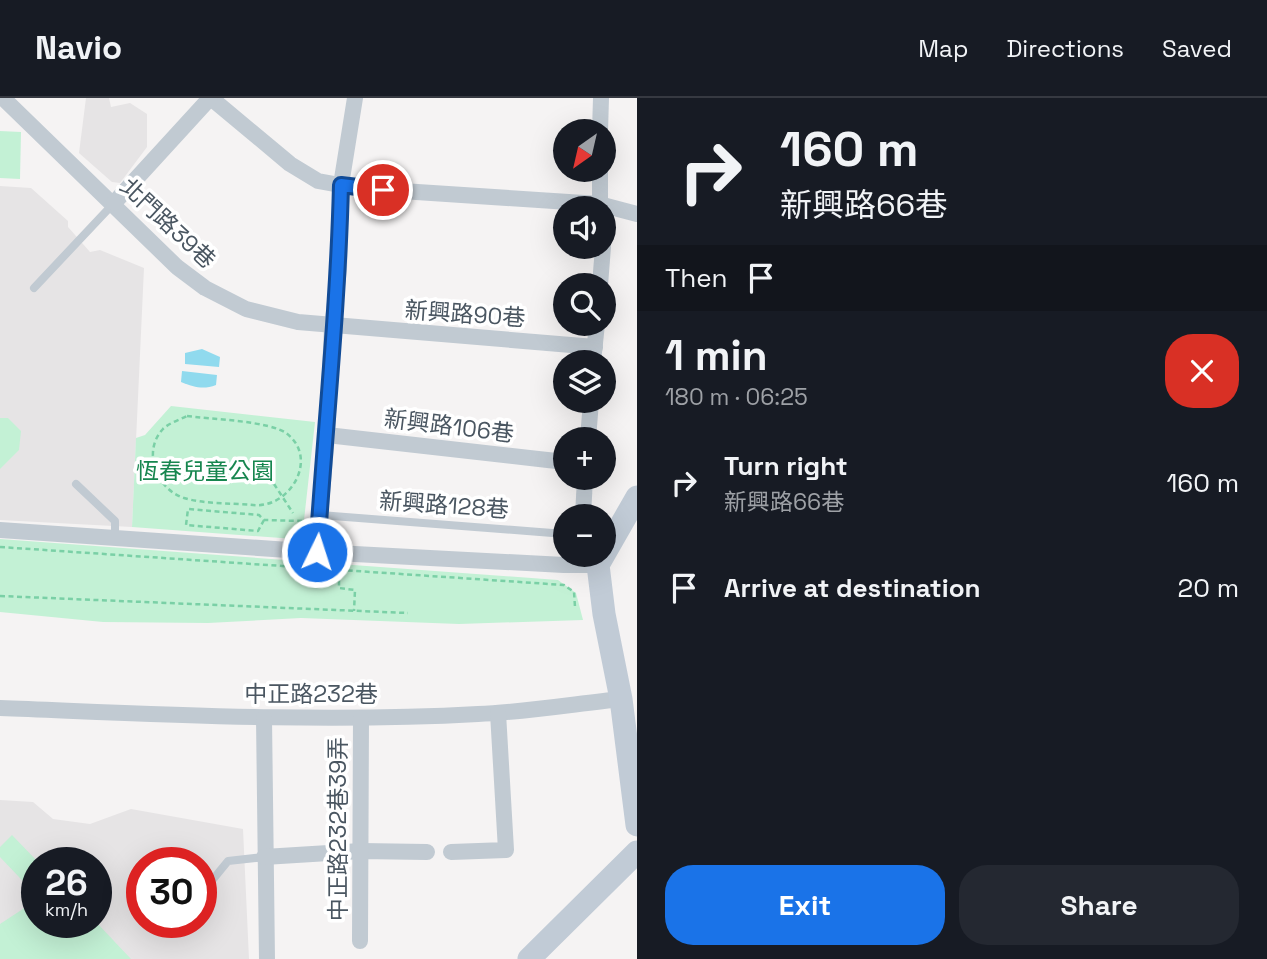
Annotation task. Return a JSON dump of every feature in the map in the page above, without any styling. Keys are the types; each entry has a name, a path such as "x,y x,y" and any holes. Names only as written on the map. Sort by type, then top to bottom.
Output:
{"main road":[{"path":"616,529 637,498"},
{"path":"596,567 621,699 637,825"},
{"path":"529,959 637,852"}],"street":[{"name":"北門路39巷","path":"3,98 177,267 205,288 246,309 275,318 332,327"},
{"path":"114,203 211,98 290,164 318,181 553,202"},
{"path":"317,552 327,435 332,327 339,269 341,185 355,98"},
{"path":"600,119 601,98"},
{"path":"616,209 637,214"},
{"name":"新興路90巷","path":"332,327 553,351"},
{"name":"新興路106巷","path":"327,435 553,461"},
{"path":"0,530 317,552 553,559"},
{"name":"中正路232巷","path":"0,708 264,718 361,718 498,713 621,699"},
{"path":"451,852 506,850 498,713"},
{"path":"264,718 267,959"},
{"name":"中正路232巷39弄","path":"360,941 361,718"},
{"path":"264,857 361,851 427,852"}],"lane":[{"path":"34,288 114,203"},
{"path":"76,484 115,521 115,538"},
{"name":"新興路128巷","path":"319,515 553,533"},
{"path":"217,874 228,861 264,857"}],"path":[{"path":"187,416 272,426 286,433 296,444 299,457 300,469 296,482 287,494 274,503 261,506 241,504 184,498 170,491 154,470 155,442 164,429 187,416"},
{"path":"231,471 274,484 293,513 294,521"},
{"path":"240,514 241,504"},
{"path":"264,520 258,531 186,525 188,509 259,515 264,520 303,522"},
{"path":"0,547 565,585 574,592 575,607"},
{"path":"339,571 339,589 355,590 354,611"},
{"path":"0,596 408,613"}],"shaded area":[{"path":"86,98 109,98 111,107 130,103 147,114 147,147 120,183 112,182 79,153"},
{"path":"0,186 31,188 68,221 68,227 90,252 100,250 144,268 132,527 0,520"},
{"path":"0,800 33,802 53,819 90,824 131,809 243,829 249,959 0,959"}],"green space":[{"path":"0,131 21,132 20,179 0,178"},
{"name":"恆春兒童公園","path":"171,406 315,422 303,529 295,539 132,527 136,438 145,435"},
{"path":"0,418 8,418 21,431 19,450 0,469"},
{"path":"0,539 558,580 576,593 583,620 459,624 301,618 208,623 103,622 0,612"},
{"path":"12,835 24,847 21,847 21,879 0,857 0,847"},
{"path":"21,910 21,938 111,938 131,959 0,959 0,924"}],"water":[{"path":"202,349 220,357 219,367 185,364 185,353"},
{"path":"182,371 217,375 216,385 198,387 181,382"}],"route":[{"path":"317,552 327,435 332,327 339,269 341,185 383,190"}]}
